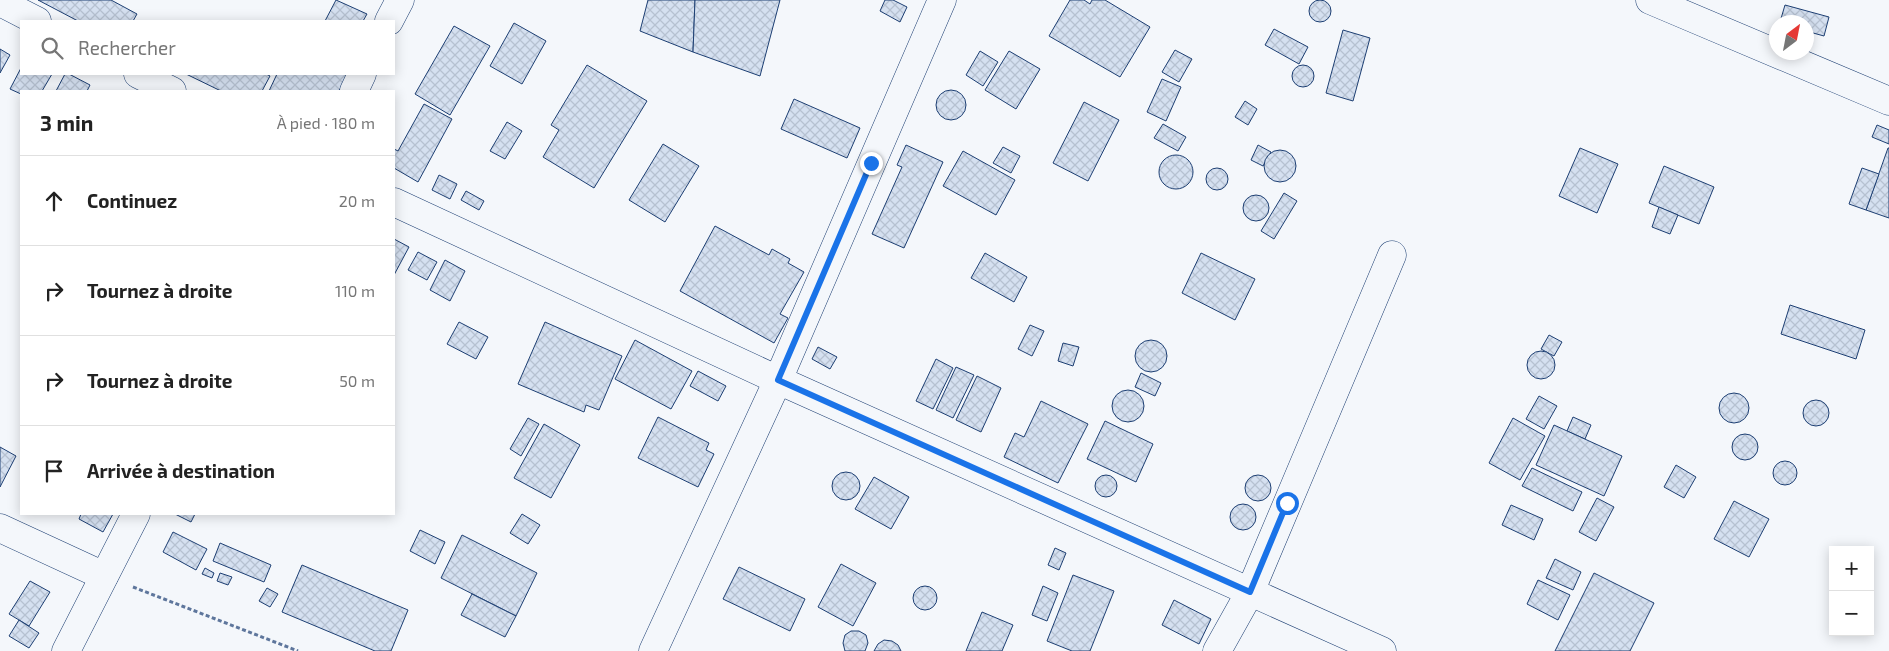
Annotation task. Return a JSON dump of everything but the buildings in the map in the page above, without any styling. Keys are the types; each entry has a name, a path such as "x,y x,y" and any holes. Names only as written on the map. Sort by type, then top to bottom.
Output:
{"street":[{"path":"390,20 400,0"},
{"path":"653,651 778,380 942,0"},
{"path":"1650,0 1889,101"},
{"path":"0,2 35,20"},
{"path":"140,75 170,90"},
{"path":"354,90 362,75"},
{"path":"395,202 778,380 1382,651"},
{"path":"1217,651 1250,592 1392,256"},
{"path":"66,651 135,515"},
{"path":"0,528 104,576"}],"path":[{"path":"104,576 298,651"}],"route":[{"path":"871,163 778,380 1250,592 1287,503"}]}
